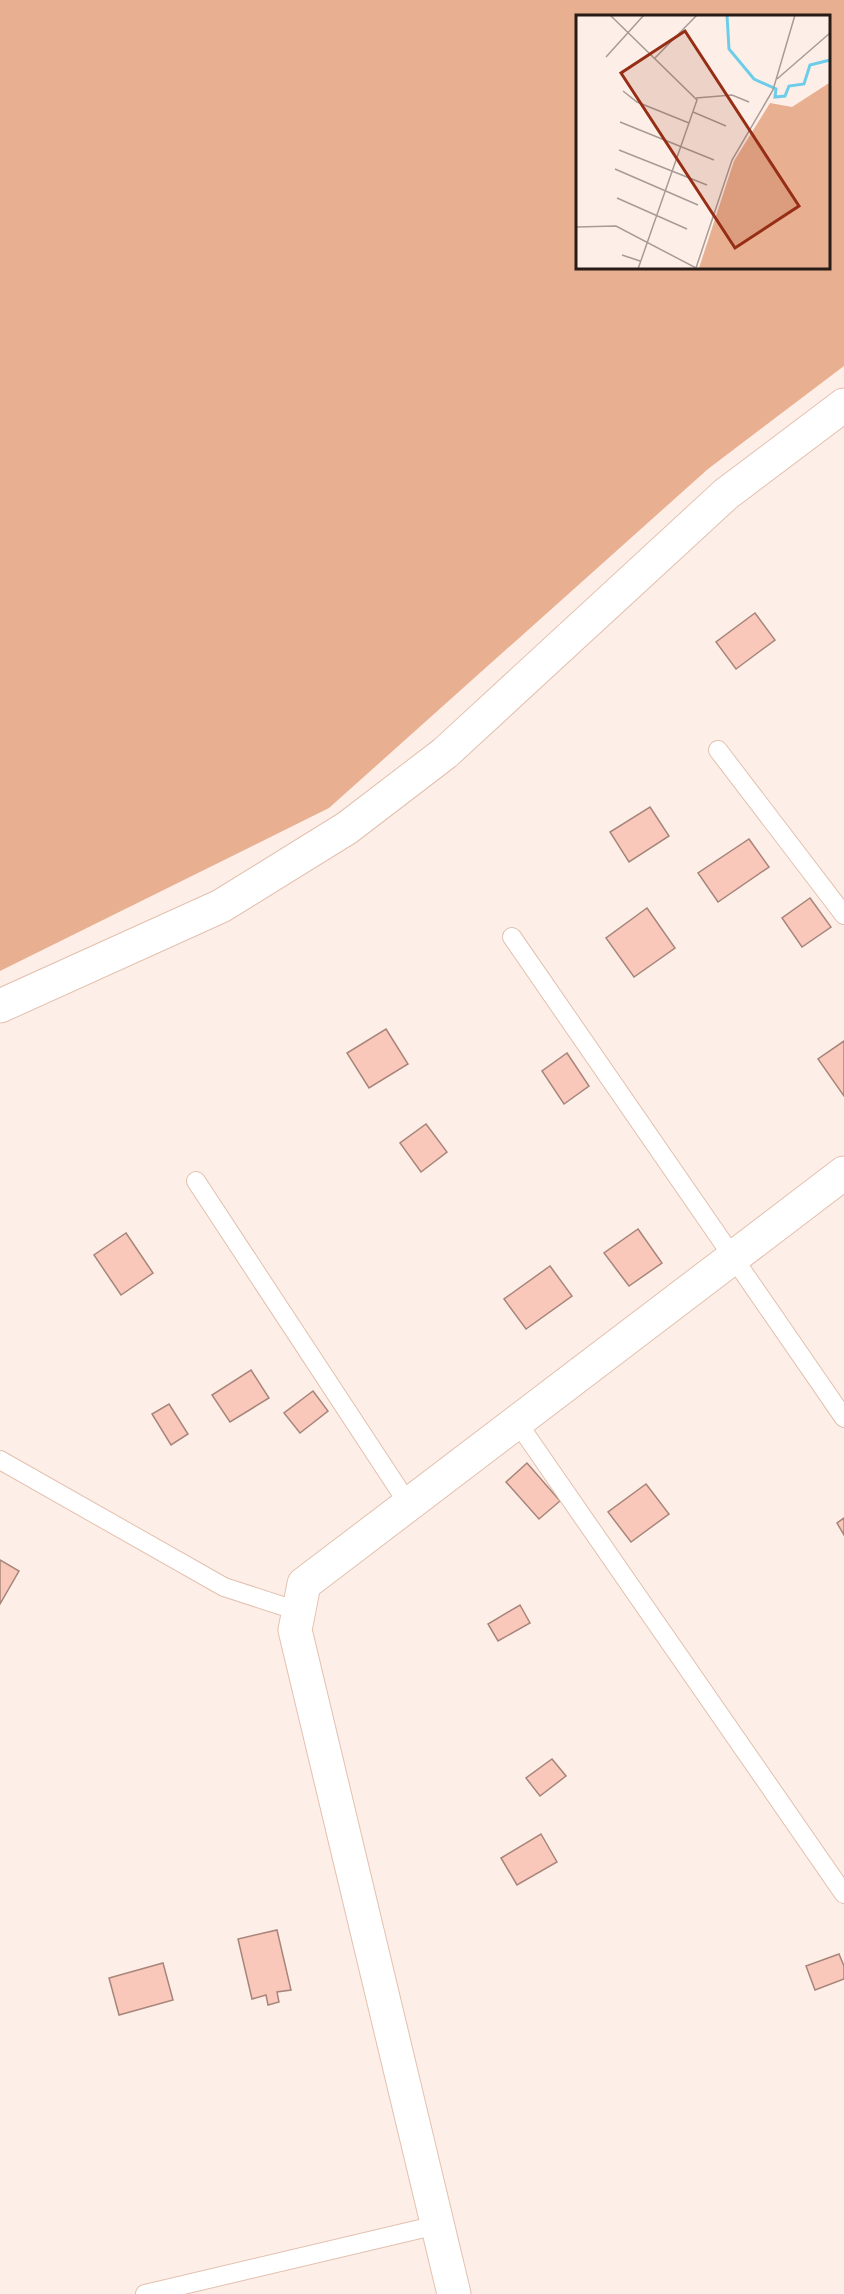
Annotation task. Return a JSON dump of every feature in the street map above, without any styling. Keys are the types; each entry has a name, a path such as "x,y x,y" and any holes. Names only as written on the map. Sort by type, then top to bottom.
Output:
{"street":[{"path":"0,1006 221,906 347,828 445,753 726,494 844,405"},
{"path":"454,2294 295,1630 304,1584 844,1173"}],"lane":[{"path":"718,750 844,915"},
{"path":"512,937 844,1418"},
{"path":"196,1181 409,1505"},
{"path":"517,1422 844,1894"},
{"path":"0,1460 224,1587 298,1611"},
{"path":"145,2294 437,2225"}],"shaded area":[{"path":"0,0 844,0 844,366 708,469 329,808 0,971"}],"building":[{"path":"755,613 775,640 736,669 716,642"},
{"path":"650,807 669,836 629,862 610,832"},
{"path":"749,839 769,867 718,902 698,873"},
{"path":"810,898 831,927 802,947 782,918"},
{"path":"647,908 675,948 634,977 606,938"},
{"path":"386,1029 408,1064 369,1088 347,1053"},
{"path":"844,1041 844,1096 818,1059"},
{"path":"567,1053 589,1086 564,1104 542,1071"},
{"path":"426,1124 447,1152 421,1172 400,1143"},
{"path":"638,1229 662,1263 629,1286 604,1253"},
{"path":"126,1233 153,1273 121,1295 94,1255"},
{"path":"550,1266 572,1296 526,1329 504,1299"},
{"path":"251,1370 269,1398 230,1422 212,1395"},
{"path":"313,1391 328,1411 300,1433 284,1413"},
{"path":"169,1404 188,1434 171,1445 152,1414"},
{"path":"527,1463 560,1501 539,1519 506,1482"},
{"path":"646,1484 669,1514 631,1542 608,1512"},
{"path":"844,1518 844,1535 837,1523"},
{"path":"0,1560 19,1571 0,1604"},
{"path":"520,1605 530,1623 498,1641 488,1624"},
{"path":"552,1759 566,1776 540,1796 526,1778"},
{"path":"541,1834 557,1862 517,1885 501,1858"},
{"path":"277,1930 291,1990 277,1992 279,2002 268,2005 266,1995 252,1999 238,1939"},
{"path":"839,1954 844,1966 844,1979 815,1990 806,1966"},
{"path":"163,1963 173,2000 119,2015 109,1978"}]}
